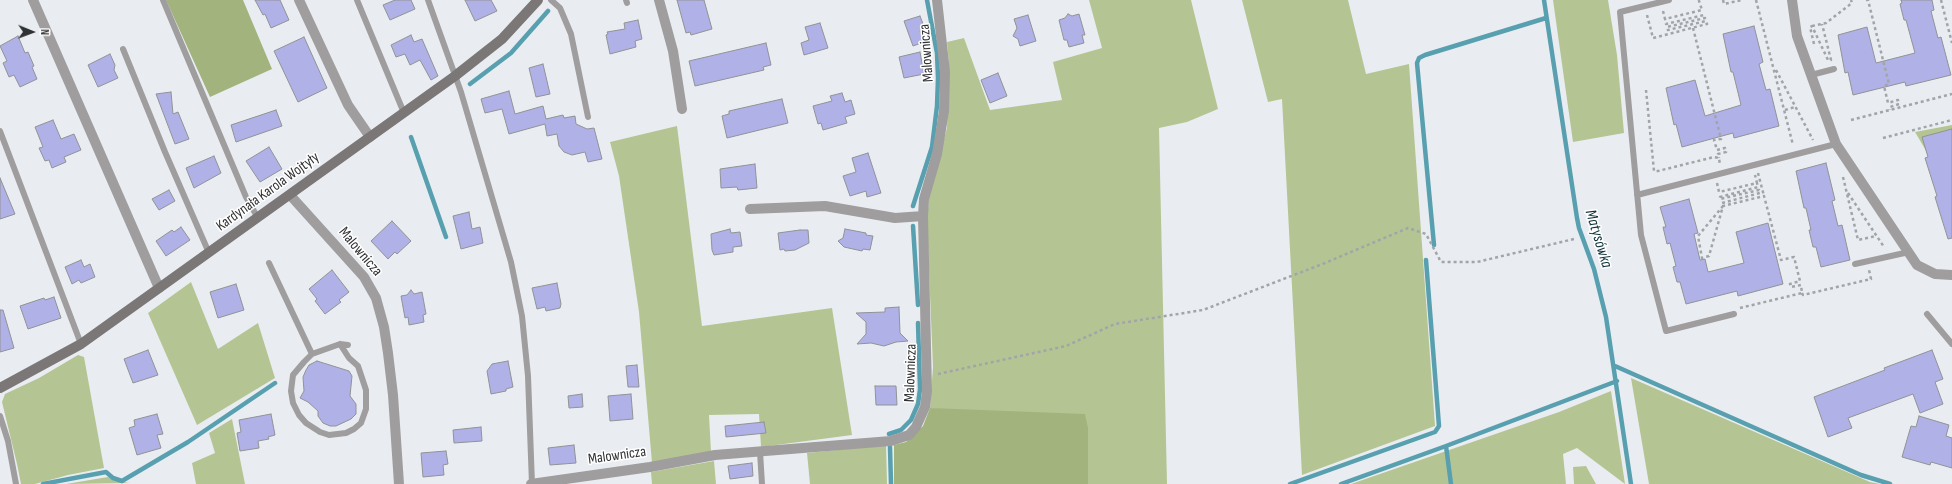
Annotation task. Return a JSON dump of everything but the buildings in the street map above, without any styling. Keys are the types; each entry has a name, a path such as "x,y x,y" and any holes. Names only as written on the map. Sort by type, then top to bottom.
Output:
{"street":[{"path":"33,0 159,288"},
{"path":"299,0 348,105 370,137"},
{"name":"Kardynała Karola Wojtyły","path":"0,388 81,344 404,113 455,76 502,39 538,0"},
{"path":"660,0 673,51 682,108"},
{"name":"Malownicza","path":"532,484 650,467 715,455 891,441 910,435 916,428 925,407 928,376 923,216 924,199 937,154 944,111 945,65 937,0"},
{"path":"1792,0 1797,36 1836,144 1917,265 1935,274 1952,275"},
{"name":"Malownicza","path":"290,195 364,277 371,286 376,298 384,327 390,374 399,484"},
{"path":"750,209 825,206 895,218 923,216"}],"lane":[{"path":"163,0 246,198 258,218"},
{"path":"357,0 404,113"},
{"path":"428,0 455,76 510,262 522,316 528,376 532,484"},
{"path":"551,0 560,8 570,34 588,117"},
{"path":"1669,0 1620,12 1641,235 1666,331 1734,314"},
{"path":"123,49 165,152 209,253"},
{"path":"1811,75 1834,69"},
{"path":"0,131 81,344"},
{"path":"1638,195 1836,144"},
{"path":"1855,264 1908,252"},
{"path":"269,264 312,354"},
{"path":"1927,314 1952,344"},
{"path":"340,344 349,358 358,366 366,390 366,409 361,423 354,429 346,433 333,435 320,432 306,423 299,415 293,403 292,391 294,375 312,354 340,344 348,345"},
{"path":"0,416 8,441 16,484"},
{"path":"760,452 762,484"}],"path":[{"path":"1665,19 1702,10 1700,1 1702,0"},
{"path":"1723,0 1724,4 1742,0"},
{"path":"1756,0 1796,154"},
{"path":"1812,26 1822,24 1852,3 1851,0"},
{"path":"1866,0 1868,0 1889,84 1884,86 1888,103 1898,100 1899,104 1890,107 1890,110"},
{"path":"1941,0 1952,43"},
{"path":"1647,13 1653,38 1707,24 1706,21 1668,30 1667,28 1705,18 1704,15 1666,24 1662,9 1658,10"},
{"path":"1812,26 1828,60 1830,60 1822,24"},
{"path":"1812,26 1810,27 1815,48"},
{"path":"1693,28 1721,139 1714,140 1717,150 1725,148 1726,152 1718,154 1722,173"},
{"path":"1774,66 1818,149"},
{"path":"1646,90 1654,171 1714,157 1718,158"},
{"path":"1850,120 1952,94"},
{"path":"1785,110 1795,107"},
{"path":"1883,138 1952,120"},
{"path":"1763,171 1755,174 1758,187 1720,196 1720,200 1759,190 1760,193 1722,203 1723,206 1709,256 1702,258 1698,236 1723,206 1764,196"},
{"path":"1842,173 1858,240 1876,236"},
{"path":"1715,175 1719,192 1757,183"},
{"path":"1759,177 1781,260 1794,257 1800,281 1790,284 1791,287 1801,285 1803,296 1871,279 1866,262"},
{"path":"1846,191 1890,256"},
{"path":"928,376 1066,346 1115,324 1203,310 1325,263 1408,228 1426,234 1441,262 1477,262 1574,239"},
{"path":"1734,314 1737,309 1802,292"}],"green space":[{"path":"166,0 243,0 272,69 210,97"},
{"path":"1089,0 1191,0 1218,109 1187,122 1159,128 1167,484 1088,484 1088,428 930,408 933,367 927,222 929,195 947,128 949,65 947,42 964,38 990,110 1062,100 1053,62 1102,48"},
{"path":"1242,0 1348,0 1366,74 1409,64 1435,426 1302,475 1282,99 1268,102"},
{"path":"1553,0 1608,0 1617,55 1624,133 1573,142"},
{"path":"1952,125 1952,147 1928,154 1915,132"},
{"path":"677,126 702,326 832,308 852,435 761,447 759,414 709,415 711,452 652,463 639,312 619,176 610,142"},
{"path":"191,282 218,349 258,323 275,378 197,425 148,313"},
{"path":"78,355 84,357 104,468 68,475 35,484 21,484 2,402 5,394 39,378"},
{"path":"1631,378 1870,482 1880,484 1649,484"},
{"path":"1611,391 1625,484 1577,448 1563,454 1566,484 1351,484 1559,412"},
{"path":"930,408 1085,414 1088,428 1088,484 894,484 894,445 906,442 923,426"},
{"path":"232,419 245,484 196,484 192,463 215,453 209,433"},
{"path":"886,445 887,484 810,484 807,453"},
{"path":"714,461 716,484 652,484 651,472"},
{"path":"1586,466 1596,484 1574,484 1573,467"},
{"path":"108,477 115,481 130,483 66,484"}],"waterway":[{"path":"913,206 932,147 937,106 937,53 927,0"},
{"name":"Matysówka","path":"1544,0 1577,218 1579,228 1594,269 1606,317 1631,484"},
{"path":"470,84 511,53 548,11"},
{"path":"1434,245 1417,63 1419,58 1546,18"},
{"path":"411,137 446,237"},
{"path":"913,226 918,305"},
{"path":"1290,484 1435,432 1439,426 1426,260"},
{"path":"889,434 901,430 911,420 918,404 920,389 918,323"},
{"path":"1615,366 1861,475 1890,484"},
{"path":"1451,484 1446,446 1617,381"},
{"path":"43,484 106,472 113,478 122,481 188,442 275,383"},
{"path":"1341,484 1446,446"},
{"path":"890,447 891,484"}]}
